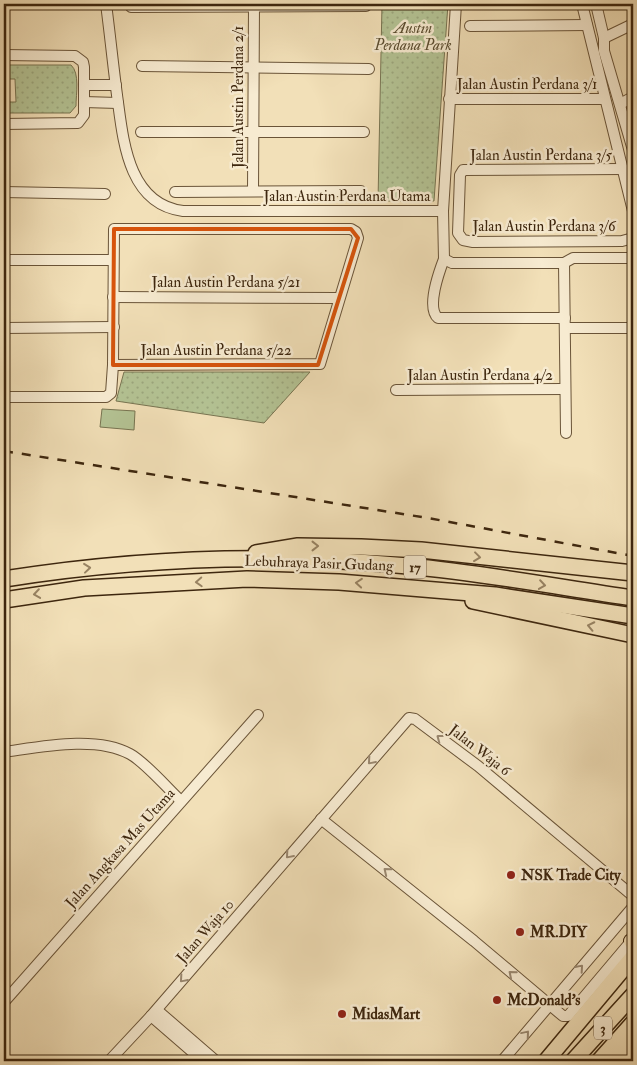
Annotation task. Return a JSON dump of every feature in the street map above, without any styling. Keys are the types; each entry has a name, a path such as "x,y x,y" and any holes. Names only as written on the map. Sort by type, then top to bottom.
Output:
{"highway":[{"path":"215,560 298,546 361,547 421,550 633,573"},
{"name":"Lebuhraya Pasir Gudang","path":"4,579 91,567 215,560 297,560 408,566 633,598"},
{"name":"Lebuhraya Pasir Gudang","path":"4,600 84,588 247,579 339,582 495,595 633,616"},
{"path":"408,588 633,635"},
{"path":"546,1061 633,957"},
{"name":"3","path":"573,1061 633,995"},
{"name":"3","path":"599,1061 633,1023"},
{"path":"618,1061 633,1044"}],"street":[{"path":"84,100 118,100 106,4"},
{"name":"Jalan Austin Perdana Utama","path":"118,100 123,142 131,169 146,191 164,205 183,211 443,211 456,4"},
{"path":"582,4 633,211"},
{"path":"596,4 604,38 604,51 633,150"},
{"name":"Jalan Austin Perdana 2/1","path":"252,191 254,5"},
{"path":"131,7 366,6"},
{"path":"604,38 633,24"},
{"path":"470,26 587,25"},
{"path":"4,55 75,56 82,62 84,82 84,114 78,123 4,124"},
{"path":"142,66 369,69"},
{"path":"84,82 116,83"},
{"name":"Jalan Austin Perdana 3/1","path":"449,98 605,98"},
{"path":"620,104 633,98"},
{"path":"141,132 364,132"},
{"name":"Jalan Austin Perdana 3/5","path":"461,172 463,170 622,169"},
{"name":"Jalan Austin Perdana 3/6","path":"461,172 458,233 463,240 622,241 633,238"},
{"path":"175,192 361,191"},
{"path":"4,192 105,194"},
{"path":"443,211 444,259 434,286 435,316 441,319 565,323 632,328"},
{"path":"4,396 106,396 111,393 114,365 114,229 351,229 356,232 358,238 338,298"},
{"path":"444,259 452,262 564,263 573,258 630,258"},
{"path":"4,260 114,260"},
{"path":"564,263 566,433"},
{"name":"Jalan Austin Perdana 5/21","path":"114,297 338,298"},
{"name":"Jalan Austin Perdana 5/22","path":"114,365 318,365 321,362 338,298"},
{"path":"4,328 114,327"},
{"name":"Jalan Austin Perdana 4/2","path":"396,390 565,389"},
{"name":"Jalan Angkasa Mas Utama","path":"4,1002 258,715"},
{"name":"Jalan Waja 6","path":"321,818 410,718 415,719 478,766 630,893"},
{"path":"4,752 73,742 118,749 131,754 181,801"},
{"path":"321,818 474,941 563,1016 568,1016 633,940"},
{"name":"Jalan Waja 10","path":"109,1061 154,1013 321,818"},
{"path":"502,1061 633,907"},
{"path":"154,1013 203,1061"},
{"path":"154,1013 216,1061"}],"highlighted area":[{"path":"114,229 351,229 358,238 318,365 113,365"}],"green space":[{"name":"Austin Perdana Park","path":"382,4 448,4 434,201 378,201"},
{"path":"4,65 71,65 77,78 76,106 70,113 4,113 4,102 16,102 15,79 4,79"},
{"path":"124,372 310,372 264,423 116,401"},
{"path":"102,409 135,411 134,430 100,427"}],"railway":[{"path":"4,451 428,518 633,556"}],"place":[{"name":"NSK Trade City","path":"511,875"},
{"name":"MR.DIY","path":"520,932"},
{"name":"McDonald's","path":"497,1000"},
{"name":"MidasMart","path":"342,1014"}]}
